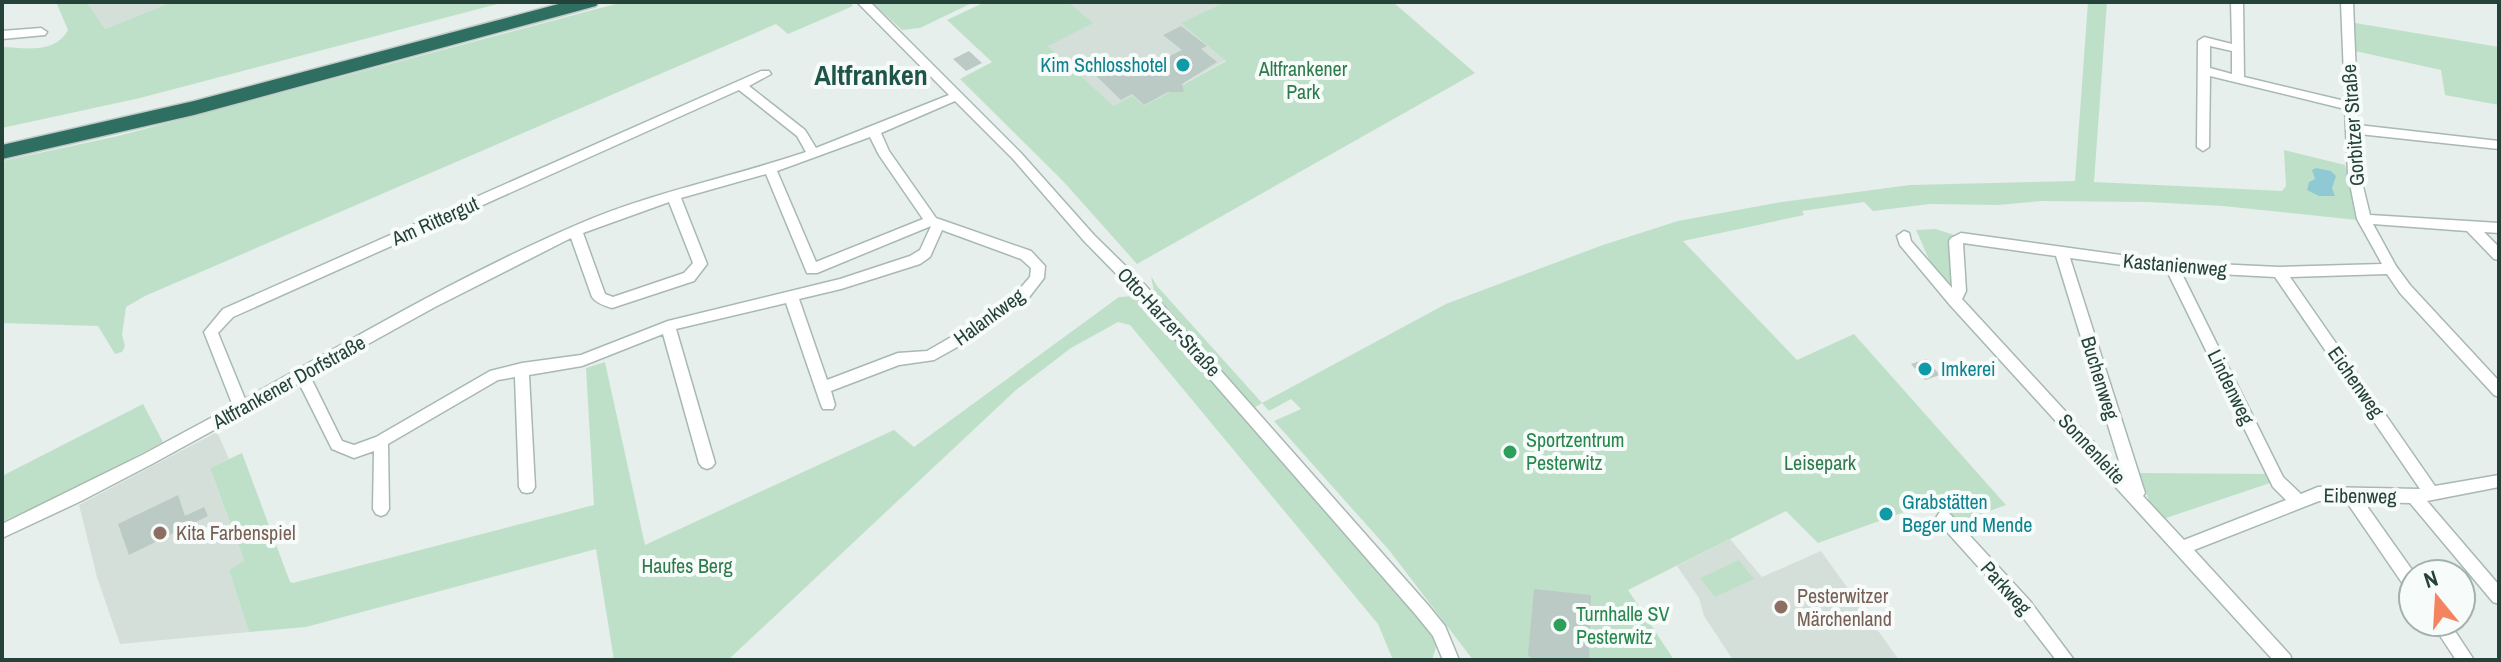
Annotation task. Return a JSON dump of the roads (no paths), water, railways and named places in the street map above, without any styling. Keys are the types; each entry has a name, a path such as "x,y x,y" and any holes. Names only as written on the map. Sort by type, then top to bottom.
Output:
{"highway":[{"path":"2,136 196,92 534,2"},
{"path":"2,152 194,108 589,2"}],"street":[{"name":"Otto-Harzer-Straße","path":"863,2 1017,156 1234,394 1422,610 1439,631 1451,660"},
{"path":"2237,2 2238,79"},
{"name":"Gorbitzer Straße","path":"2347,2 2354,174 2364,219 2391,269 2499,391"},
{"path":"2,35 41,32"},
{"path":"2203,147 2204,41 2238,49"},
{"path":"2204,71 2350,106"},
{"name":"Am Rittergut","path":"241,409 211,332 228,313 765,74"},
{"path":"740,85 801,133 813,153"},
{"name":"Altfrankener Dorfstraße","path":"2,531 91,490 463,285 575,230 674,195 813,153 957,96"},
{"path":"2352,129 2499,145"},
{"path":"874,131 883,152 935,223"},
{"path":"770,168 812,269 935,223"},
{"path":"575,230 599,297 612,303 689,277 700,264 689,230 680,220 674,195"},
{"path":"2364,219 2499,228"},
{"path":"302,374 337,445 354,452 381,441 495,375 582,360 668,326 882,272 915,260 925,253 935,223"},
{"name":"Halankweg","path":"823,388 898,359 929,356 972,332 1022,296 1037,278 1038,266 1026,255 935,223"},
{"path":"2471,227 2499,255"},
{"name":"Sonnenleite","path":"1904,236 1913,252 1955,301 2284,660"},
{"name":"Kastanienweg","path":"1955,301 1959,291 1956,241 1961,238 2172,267 2279,272 2391,269"},
{"name":"Buchenweg","path":"2062,254 2140,501"},
{"name":"Lindenweg","path":"2172,267 2278,482 2298,501"},
{"name":"Eichenweg","path":"2279,272 2431,493"},
{"path":"791,296 828,405"},
{"path":"668,326 707,463"},
{"path":"522,369 527,487"},
{"path":"381,441 381,509"},
{"name":"Eibenweg","path":"2181,548 2318,494 2414,497 2499,481"},
{"path":"2350,495 2397,562"},
{"path":"2414,497 2499,597"},
{"name":"Parkweg","path":"1944,518 2024,606 2066,660"},
{"path":"2450,638 2466,660"}],"water":[{"path":"2312,170 2331,171 2336,176 2332,188 2335,196 2319,196 2307,190 2309,182 2315,179"}],"place":[{"name":"Kim Schlosshotel","path":"1183,65"},
{"name":"Imkerei","path":"1925,369"},
{"name":"Sportzentrum Pesterwitz","path":"1510,452"},
{"name":"Grabstätten Beger und Mende","path":"1886,514"},
{"name":"Kita Farbenspiel","path":"160,533"},
{"name":"Pesterwitzer Märchenland","path":"1781,607"},
{"name":"Turnhalle SV Pesterwitz","path":"1560,625"}],"district":[{"name":"Altfranken","path":"871,75"}],"park label":[{"name":"Altfrankener Park","path":"1303,80"},
{"name":"Leisepark","path":"1820,463"},
{"name":"Haufes Berg","path":"687,566"}]}
